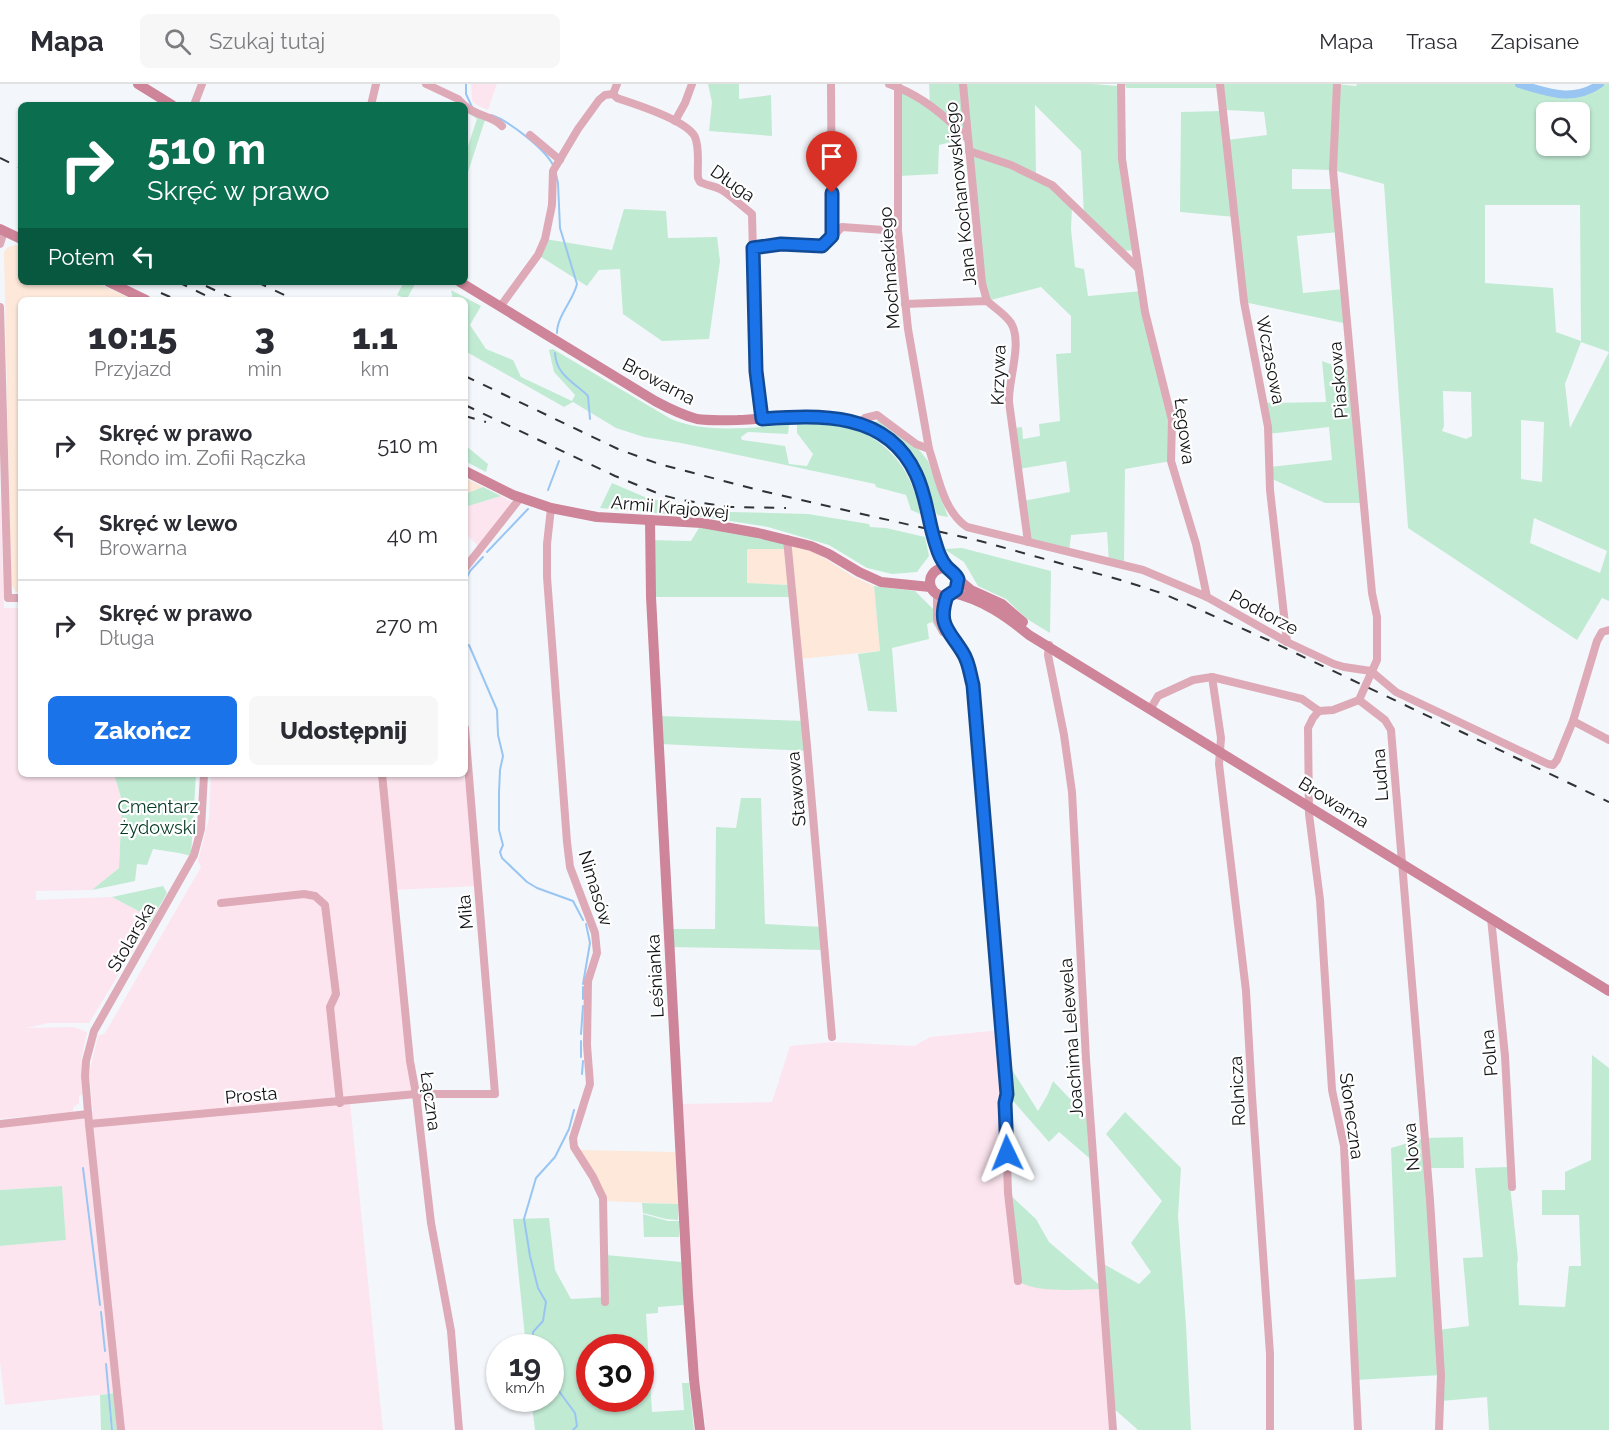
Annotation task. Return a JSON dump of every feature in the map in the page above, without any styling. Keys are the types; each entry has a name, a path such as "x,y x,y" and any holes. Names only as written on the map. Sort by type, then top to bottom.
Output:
{"street":[{"path":"138,84 167,102"},
{"path":"195,102 202,84"},
{"path":"372,102 375,84"},
{"path":"426,84 462,102"},
{"path":"500,307 538,255 545,239 552,205 556,166 599,100 605,95 613,94 617,84"},
{"path":"675,121 686,103 692,84"},
{"path":"831,84 832,236"},
{"path":"889,84 899,86 942,113 967,138"},
{"name":"Jana Kochanowskiego","path":"963,84 982,283 987,301"},
{"name":"Łęgowa","path":"1121,84 1122,159 1145,312 1172,420 1171,461 1196,544 1207,597"},
{"name":"Wczasowa","path":"1220,84 1244,302 1268,427 1270,490 1287,642"},
{"name":"Piaskowa","path":"1336,84 1333,170 1366,539 1377,617 1377,660 1371,671"},
{"name":"Mochnackiego","path":"899,86 898,231 905,304 929,449"},
{"name":"Długa","path":"613,94 617,98 675,121 692,131 696,138 700,182 723,190 733,201 752,214 756,371 762,419"},
{"path":"468,108 474,113 502,126"},
{"path":"530,135 556,166"},
{"path":"969,151 1011,165 1052,185 1138,268"},
{"path":"753,248 781,244 822,246 842,227 898,231"},
{"path":"0,244 2,230 18,238"},
{"path":"115,285 140,297"},
{"name":"Browarna","path":"465,285 674,411 705,420 842,418 872,429 890,441 906,458 916,474 936,546 940,584"},
{"path":"905,304 987,301"},
{"name":"Krzywa","path":"987,301 1006,317 1014,329 1014,367 1009,402 1028,542"},
{"path":"0,308 8,598 18,598"},
{"path":"859,423 865,418 877,415 916,444 929,449"},
{"name":"Podtorze","path":"929,449 950,510 960,522 975,529 1143,570 1207,597 1287,642 1344,667 1371,671"},
{"name":"Armii Krajowej","path":"468,472 551,508 597,518 702,523 787,539 829,554 871,578 940,584"},
{"path":"468,564 521,497"},
{"name":"Nimasów","path":"551,508 547,544 548,577 567,842 570,867 595,933 597,953 588,981 587,1045 590,1084 573,1138 574,1147 589,1169 603,1198 605,1302"},
{"name":"Leśnianka","path":"650,520 651,597 688,1295 700,1430"},
{"name":"Stawowa","path":"787,539 807,738 832,1037"},
{"name":"Browarna","path":"940,584 954,572 958,579 971,590 1002,604 1046,643"},
{"path":"940,584 936,613 938,624 963,652 968,662 973,685 1007,1094 1005,1103 1008,1193 1018,1281"},
{"name":"Browarna","path":"940,584 998,610 1029,635 1046,643 1609,990"},
{"path":"1151,708 1158,696 1193,680 1212,677 1302,699 1319,711 1333,710 1359,700 1371,671 1396,692 1553,765 1573,721 1597,641 1602,632 1609,630"},
{"name":"Joachima Lelewela","path":"1046,643 1064,735 1072,792 1086,1059 1113,1430"},
{"path":"1212,677 1221,751"},
{"name":"Ludna","path":"1359,700 1385,720 1391,730 1401,863"},
{"name":"Słoneczna","path":"1319,711 1312,718 1308,728 1309,814 1320,900 1332,1090 1337,1123 1344,1146 1358,1430"},
{"path":"1573,721 1609,740"},
{"name":"Rolnicza","path":"1221,751 1220,773 1246,991 1270,1354 1270,1430"},
{"name":"Miła","path":"468,765 495,1094"},
{"name":"Stolarska","path":"121,1430 88,1114 86,1061 94,1031 194,855 201,829 204,777"},
{"name":"Łączna","path":"382,777 410,1061 431,1223 451,1331 459,1430"},
{"name":"Nowa","path":"1401,863 1431,1209 1441,1375 1439,1430"},
{"path":"221,903 304,894 315,896 325,904 336,994 330,1007 340,1103"},
{"name":"Polna","path":"1491,918 1505,1056 1512,1187"},
{"name":"Prosta","path":"89,1124 340,1103 416,1094 495,1094"},
{"path":"0,1124 88,1114"}],"shaded area":[{"path":"471,84 497,84 488,110 472,101"},
{"path":"18,246 18,285 102,285 128,297 18,297 18,592 11,583 4,252 8,247"},
{"path":"468,480 483,487 468,493"},
{"path":"0,487 4,608 18,608 18,777 115,777 122,801 119,868 92,890 36,891 36,900 112,897 142,913 148,926 89,1023 48,1023 27,1028 74,1027 87,1032 81,1061 82,1095 79,1096 79,1103 73,1108 73,1112 0,1119"},
{"path":"501,496 514,503 479,547 468,536 468,506"},
{"path":"787,539 874,586 880,651 799,659"},
{"path":"747,549 785,549 788,585 747,583"},
{"path":"468,764 478,886 394,890 416,1094 350,1102 383,1430 121,1430 116,1393 5,1405 0,1362 0,1246 66,1240 62,1186 0,1190 0,1126 88,1114 93,1111 89,1073 98,1036 105,1033 201,867 198,861 209,818 211,777 468,777"},
{"path":"1001,1030 1018,1281 1103,1289 1113,1430 706,1430 693,1330 683,1104 772,1102 790,1046 832,1042 914,1046 930,1037"},
{"path":"580,1150 675,1152 678,1204 605,1201"}],"green space":[{"path":"708,84 739,84 739,99 771,95 772,136 709,131 712,102"},
{"path":"929,84 1118,86 1136,250 1120,251 1084,216 1081,151 1035,105 1036,177 1072,205 1071,229 1075,267 1084,269 1088,296 1142,291 1172,420 1171,461 1125,469 1124,565 1109,562 1107,532 1071,535 1069,552 1028,542 1023,501 1070,492 1066,461 1019,469 1014,428 1022,427 1023,439 1040,436 1039,424 1060,421 1056,354 1071,353 1071,316 1041,287 987,301 967,138 939,145 938,174 899,176 896,86 930,104"},
{"path":"1125,84 1336,84 1356,86 1357,84 1519,84 1567,96 1589,90 1600,84 1609,84 1609,352 1609,601 1602,598 1577,640 1408,528 1384,184 1333,170 1292,169 1292,189 1335,189 1339,232 1297,236 1303,293 1344,289 1348,324 1244,302 1235,217 1180,212 1181,112 1220,111 1227,140 1267,135 1264,112 1226,110 1221,88 1126,88","holes":["1485,205 1580,205 1581,341 1556,332 1553,288 1485,283","1581,342 1609,352 1570,428 1565,384","1443,391 1471,392 1472,436 1466,439 1442,431 1444,426","1521,420 1544,422 1542,482 1521,479","1534,518 1607,551 1600,573 1530,543"]},
{"path":"468,108 485,120 468,172 468,146 477,119 468,113"},
{"path":"624,209 666,211 668,238 717,237 720,261 709,339 662,341 623,314 620,269 599,270 587,286 538,255 545,239 612,250"},
{"path":"402,285 414,285 408,297 397,295"},
{"path":"451,290 464,297 452,297"},
{"path":"468,299 481,306 470,325 486,349 513,360 521,377 572,401 575,395 554,372 549,350 553,349 671,419 685,424 714,428 789,425 788,434 748,432 741,437 742,440 785,446 789,464 807,466 813,454 797,433 797,425 824,424 856,430 883,446 904,469 917,498 920,514 911,510 906,495 876,487 875,484 644,437 616,428 573,402 564,407 468,353"},
{"path":"1322,361 1352,372 1363,503 1325,503 1270,478 1269,467 1332,460 1329,427 1268,434 1263,403 1326,402"},
{"path":"880,421 916,446 928,461 948,517 937,515 927,484 915,461 899,442 873,422"},
{"path":"468,447 488,464 486,472 468,463"},
{"path":"612,483 647,498 691,507 731,512 808,514 869,524 870,527 886,528 925,537 929,556 917,572 892,574 867,568 829,545 768,527 711,518 600,508"},
{"path":"483,487 501,496 468,506 468,493"},
{"path":"702,523 787,539 785,549 747,549 747,583 788,585 789,597 651,597 649,540 691,541"},
{"path":"962,548 1051,571 1050,633 1027,619 1006,599 978,586 964,562 944,549"},
{"path":"874,586 915,591 933,609 934,620 941,636 932,622 927,624 929,639 892,648 897,712 868,711 858,654 880,651"},
{"path":"659,716 805,721 808,751 660,744"},
{"name":"Cmentarz żydowski","path":"115,777 196,777 191,856 153,849 147,865 137,864 135,881 92,890 119,868 122,801"},
{"path":"741,798 761,798 765,924 823,927 825,950 670,947 669,929 715,929 716,827 736,828"},
{"path":"163,886 167,893 148,926 142,913 112,897"},
{"path":"1592,1055 1609,1068 1609,1430 1489,1430 1487,1397 1441,1401 1441,1375 1356,1380 1350,1280 1396,1277 1391,1148 1425,1138 1463,1137 1464,1168 1428,1168 1438,1330 1469,1326 1463,1258 1483,1257 1475,1168 1508,1167 1518,1259 1519,1305 1565,1307 1569,1266 1581,1266 1579,1215 1542,1215 1542,1190 1565,1190 1565,1172 1591,1160"},
{"path":"1004,1057 1038,1111 1053,1081 1092,1122 1095,1163 1059,1132 1049,1142 1007,1094"},
{"path":"1125,1112 1181,1168 1178,1216 1191,1430 1138,1430 1112,1407 1103,1289 1036,1288 1018,1281 1008,1193 1036,1219 1049,1242 1103,1288 1102,1263 1139,1284 1151,1272 1131,1243 1162,1201 1106,1134"},
{"path":"62,1186 66,1240 0,1246 0,1190"},
{"path":"642,1203 678,1204 678,1220 643,1213"},
{"path":"643,1214 668,1221 679,1221 679,1237 644,1237"},
{"path":"549,1218 555,1270 571,1299 607,1297 606,1255 681,1262 684,1305 658,1307 658,1313 646,1314 647,1334 576,1334 576,1412 684,1410 682,1383 689,1383 694,1430 535,1430 533,1412 564,1412 564,1334 525,1334 513,1219"},
{"path":"114,1393 117,1430 113,1430 109,1394"},
{"path":"108,1394 111,1430 101,1430 100,1395"}],"waterway":[{"path":"466,84 466,94 472,107"},
{"path":"1519,84 1560,94 1580,93 1600,84"},
{"path":"491,115 525,136 549,158 553,165"},
{"path":"555,170 558,183 560,228 577,284 557,333"},
{"path":"555,353 562,373 588,396 590,419"},
{"path":"548,490 559,461"},
{"path":"487,552 528,509"},
{"path":"468,575 483,557"},
{"path":"469,645 497,710 498,735 503,756 499,792 502,858 527,882 573,901 583,920"},
{"path":"583,984 590,943 586,924"},
{"path":"583,987 583,999"},
{"path":"581,1034 583,1006"},
{"path":"581,1041 581,1057"},
{"path":"582,1074 583,1061"},
{"path":"533,1334 543,1321 546,1302 538,1288 524,1219 536,1178 555,1157 569,1129 574,1110"},
{"path":"83,1168 100,1305"},
{"path":"101,1312 105,1351"},
{"path":"106,1364 112,1430"},
{"path":"564,1398 575,1413 577,1426 573,1430"}],"railway":[{"path":"0,158 18,167"},
{"path":"184,285 209,297"},
{"path":"263,285 289,297"},
{"path":"206,286 230,297"},
{"path":"161,293 170,297"},
{"path":"468,377 618,449 659,464 762,491 980,541 1164,594 1268,640 1609,802"},
{"path":"468,406 615,476 662,495 731,507 786,508"},
{"path":"468,417 486,422"}],"route":[{"path":"832,193 832,236 828,242 822,246 781,244 753,248 756,371 762,419 842,418 872,429 890,441 906,458 916,474 925,498 936,546 947,568 954,572 958,579 956,590 947,596 943,614 946,628 968,662 973,685 1007,1094 1005,1103 1007,1153"}]}
